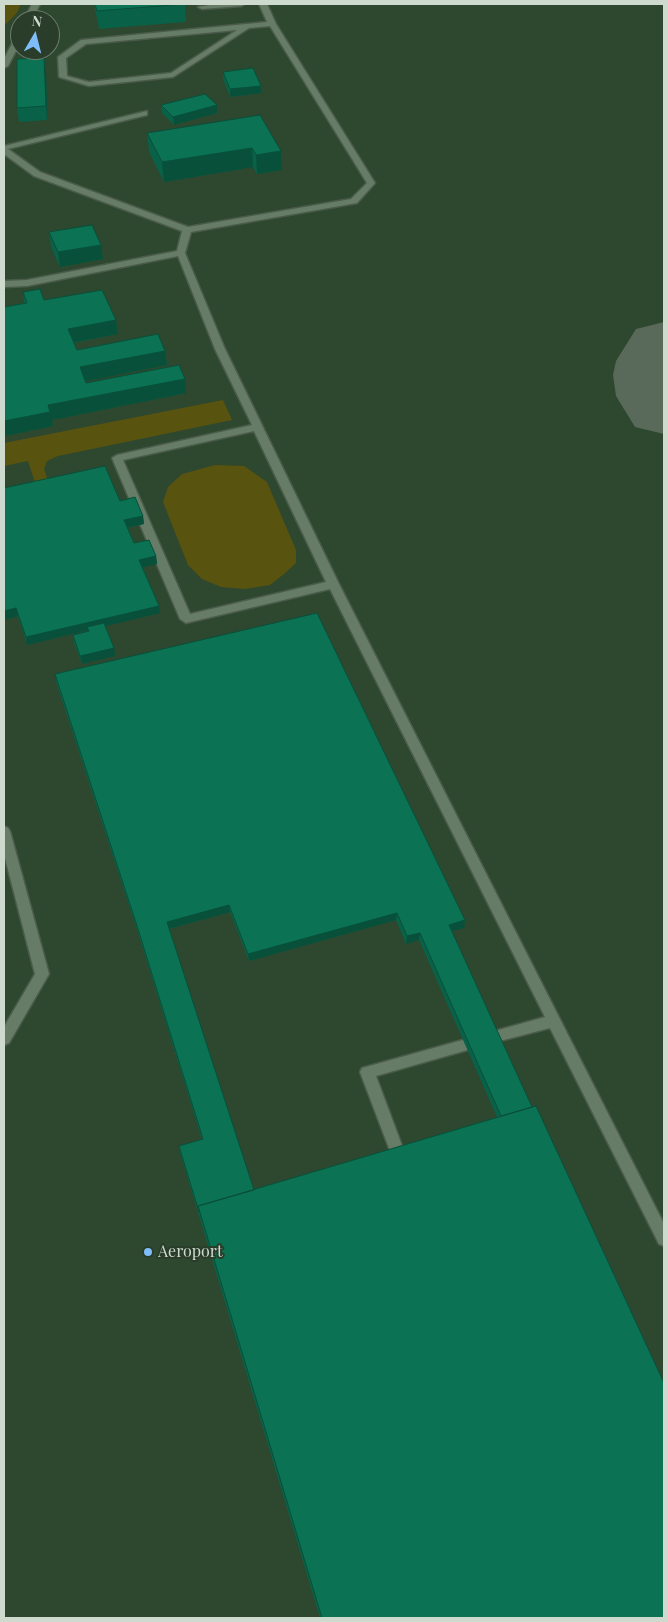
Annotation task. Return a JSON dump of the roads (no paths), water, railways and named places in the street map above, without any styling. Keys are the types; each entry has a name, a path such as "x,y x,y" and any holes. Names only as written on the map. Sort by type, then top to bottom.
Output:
{"lane":[{"path":"202,7 241,4"},
{"path":"4,149 37,174 187,230 354,201 371,183 272,24 263,4"},
{"path":"248,26 173,75 89,84 63,77 62,57 84,42 248,26 272,24"},
{"path":"4,66 10,55"},
{"path":"4,149 144,112"},
{"path":"187,230 181,253 220,349 333,584 664,1239"},
{"path":"4,284 27,283 181,253"},
{"path":"258,427 116,458 186,618 333,584"},
{"path":"4,831 42,974 4,1039"},
{"path":"496,1036 553,1021"},
{"path":"400,1159 367,1072 466,1045"}],"place":[{"name":"Aeroport","path":"148,1252"}]}
